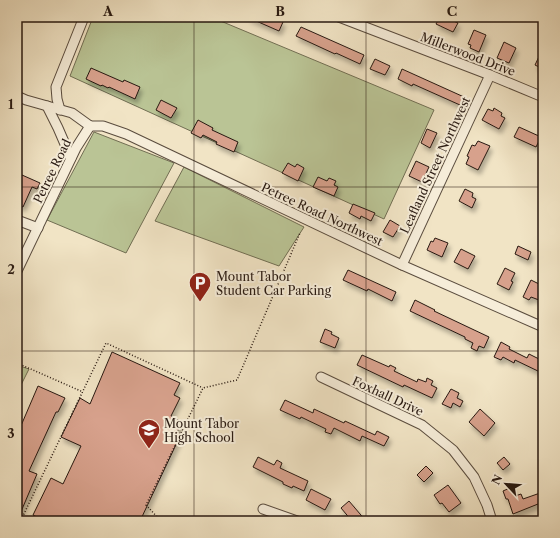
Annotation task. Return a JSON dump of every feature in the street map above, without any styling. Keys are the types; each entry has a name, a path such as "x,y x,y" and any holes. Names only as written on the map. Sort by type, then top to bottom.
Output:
{"street":[{"path":"60,110 56,87 84,17"},
{"name":"Millerwood Drive","path":"339,17 543,97"},
{"name":"Leafland Street Northwest","path":"402,265 490,75"},
{"path":"17,96 72,114 90,126"},
{"path":"47,106 71,158"},
{"name":"Petree Road Northwest","path":"90,126 103,126 126,134 402,265 543,327"},
{"name":"Petree Road","path":"17,271 76,148 90,126"},
{"path":"17,220 38,228"},
{"name":"Foxhall Drive","path":"321,377 422,425 453,450 474,478 487,505 492,521"},
{"path":"263,509 297,521"}],"path":[{"path":"22,520 106,344 203,388 237,380 300,233"},
{"path":"17,363 83,392"},
{"path":"161,521 146,505 203,388"}],"green space":[{"path":"93,17 211,17 434,110 384,219 70,76"},
{"path":"94,132 174,163 126,253 47,220"},
{"path":"184,167 304,227 279,266 155,221"},
{"path":"17,365 29,369 17,393"}],"building":[{"path":"247,17 273,17 283,22 279,31"},
{"path":"440,17 444,17 458,23 453,32 436,24"},
{"path":"301,27 364,55 360,64 296,36"},
{"path":"474,30 486,35 479,52 470,48 471,45 468,44"},
{"path":"504,42 516,48 509,63 497,58"},
{"path":"543,48 543,69 535,65"},
{"path":"375,59 390,66 385,75 370,69"},
{"path":"91,68 123,82 124,80 140,87 135,99 109,87 101,86 86,79"},
{"path":"402,69 464,97 460,105 398,79"},
{"path":"161,100 177,108 171,118 156,110"},
{"path":"494,108 502,113 501,116 505,118 499,129 482,120 488,109 493,111"},
{"path":"198,120 213,128 212,130 238,142 234,152 216,144 217,142 203,135 201,138 191,133"},
{"path":"519,127 541,137 536,147 514,137"},
{"path":"427,129 437,133 430,148 421,143"},
{"path":"478,141 490,146 478,170 466,164 469,157 467,156 472,145 475,146"},
{"path":"416,161 429,167 422,182 409,176"},
{"path":"288,163 295,167 297,164 304,168 298,181 282,173"},
{"path":"22,175 40,183 37,189 32,187 23,207 17,204 17,187"},
{"path":"318,177 327,181 329,178 336,181 334,185 338,187 334,196 313,187"},
{"path":"465,189 473,193 472,197 476,199 472,208 459,201"},
{"path":"353,204 375,213 371,221 361,216 360,219 349,213"},
{"path":"390,220 400,226 393,237 383,232"},
{"path":"435,238 448,243 442,257 427,250 431,241 433,242"},
{"path":"518,246 531,252 528,260 515,254"},
{"path":"461,249 475,256 468,269 454,262"},
{"path":"505,268 515,273 509,290 497,284"},
{"path":"348,270 396,292 392,301 368,289 367,291 343,280"},
{"path":"531,280 543,286 543,291 539,300 531,297 529,300 523,297"},
{"path":"415,300 435,310 434,311 489,337 484,348 479,346 477,351 471,348 473,343 465,339 465,337 410,311"},
{"path":"325,329 332,332 331,334 339,338 335,348 320,342"},
{"path":"501,342 510,347 509,349 527,358 529,354 543,361 540,372 515,360 514,363 503,357 501,360 494,357"},
{"path":"112,352 180,383 174,395 180,398 171,416 182,422 177,432 181,434 140,521 45,521 33,515 51,478 63,484 81,446 61,437 80,398 90,404"},
{"path":"362,355 389,367 390,365 396,368 394,371 417,382 418,379 426,382 427,378 433,381 431,385 437,388 432,398 404,385 403,387 357,365"},
{"path":"38,386 65,398 58,412 56,412 29,471 37,474 17,521 17,435"},
{"path":"451,389 459,393 457,398 463,401 460,407 453,403 451,408 442,404"},
{"path":"285,400 313,413 314,409 375,435 377,431 389,437 384,446 362,436 360,441 334,428 331,434 325,432 326,429 301,417 300,419 280,410"},
{"path":"480,409 495,423 484,436 469,422"},
{"path":"258,457 274,465 277,460 282,463 280,468 308,481 304,491 293,486 292,488 283,484 283,482 253,467"},
{"path":"504,457 510,464 503,470 497,463"},
{"path":"426,466 433,473 424,482 417,475"},
{"path":"448,485 461,503 449,512 442,503 440,504 434,495"},
{"path":"512,487 515,496 521,494 523,499 543,492 543,502 513,514 508,499 506,499 503,491"},
{"path":"311,489 331,499 325,510 306,500"},
{"path":"349,501 366,521 352,521 341,508"}],"place":[{"name":"Mount Tabor Student Car Parking","path":"200,302"},
{"name":"Mount Tabor High School","path":"149,450"}]}
